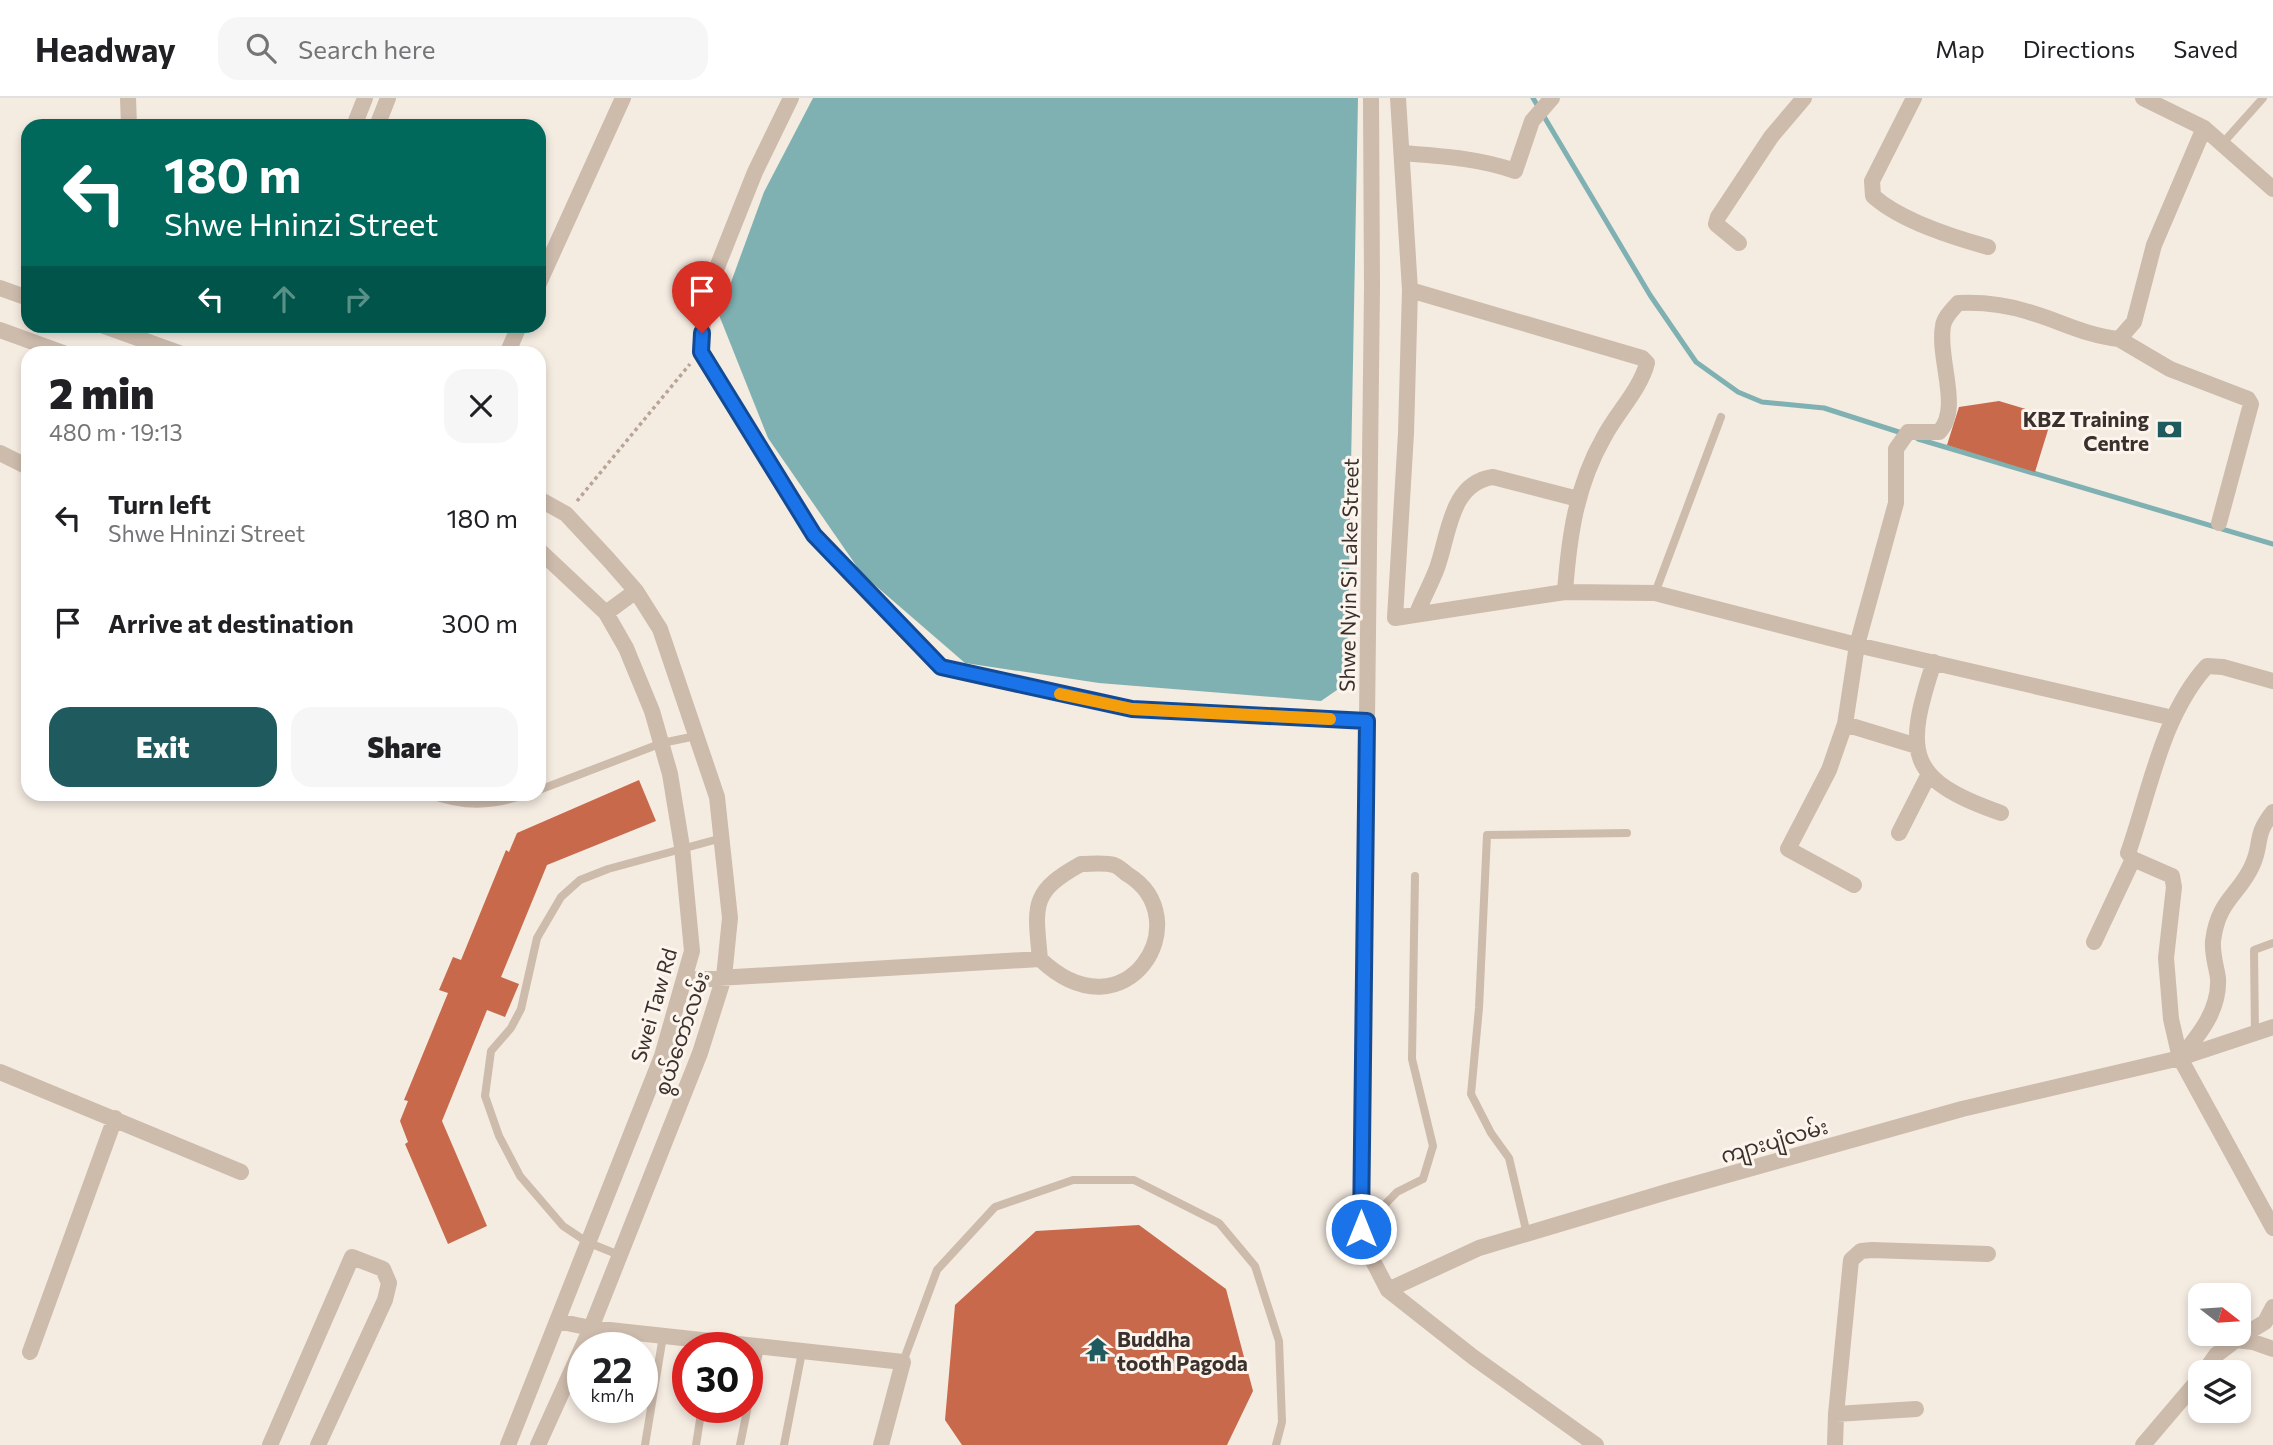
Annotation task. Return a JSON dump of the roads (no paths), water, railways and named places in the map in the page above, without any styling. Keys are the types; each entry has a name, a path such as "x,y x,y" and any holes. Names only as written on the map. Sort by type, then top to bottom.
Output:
{"street":[{"path":"128,98 129,119"},
{"path":"357,119 365,98"},
{"path":"380,119 388,98"},
{"path":"546,268 623,98"},
{"path":"791,98 755,172 706,295 701,352 814,535 941,667 1132,709 1367,721"},
{"name":"Shwe Nyin Si Lake Street","path":"1371,98 1372,287 1361,1238 1388,1290 1473,1357 1596,1445"},
{"path":"1398,98 1410,290 1406,432 1395,618 1565,592 1655,593 1857,645 2173,718"},
{"path":"1402,153 1471,160 1514,172 1532,121 1552,98"},
{"path":"1739,243 1720,229 1716,224 1718,217 1771,137 1804,98"},
{"path":"1914,98 1872,181 1873,196 1882,204 1931,229 1988,247"},
{"path":"2143,98 2204,128 2273,189"},
{"path":"2119,339 2134,322 2154,245 2204,128"},
{"path":"0,288 21,296"},
{"path":"1410,290 1642,358 1647,363 1603,438 1578,499 1569,539 1565,592"},
{"path":"1854,885 1788,849 1829,770 1845,724 1857,645 1896,503 1896,449 1905,437 1939,432 1947,424 1951,405 1944,373 1943,322 1958,303 1976,302 2027,311 2101,337 2119,339 2170,369 2248,399 2251,404 2219,523"},
{"path":"0,330 44,346"},
{"path":"124,333 160,346"},
{"path":"1417,613 1437,568 1454,509 1466,489 1480,479 1493,477 1578,499"},
{"name":"စွယ်တော်လမ်း","path":"538,1445 591,1328 700,1053 724,977 730,918 717,797 660,629 636,591 566,514 546,503"},
{"name":"Swei Taw Rd","path":"508,1445 663,1056 692,951 682,847 662,743 652,711 626,648 606,613 546,557"},
{"path":"606,613 636,591"},
{"path":"1934,663 1915,728 1917,746 1929,774 1939,785 1960,799 2001,813"},
{"path":"2273,681 2223,667 2207,666 2173,718 2128,853 2133,859 2172,876 2174,887 2168,938 2167,984 2171,1019 2180,1058 2273,1228"},
{"path":"1845,724 1917,746"},
{"path":"1899,834 1929,774"},
{"path":"2180,1058 2202,1032 2218,995 2213,941 2220,915 2227,899 2253,865 2261,827 2273,812"},
{"path":"2094,942 2133,859"},
{"path":"685,980 1040,959 1077,986 1110,987 1139,972 1156,944 1157,911 1142,882 1114,865 1081,864 1053,880 1036,908 1040,959"},
{"name":"ကျားပျံလမ်း","path":"1388,1290 1479,1248 1962,1109 2180,1058 2273,1027"},
{"path":"0,1072 241,1171"},
{"path":"30,1352 114,1118"},
{"path":"1835,1445 1851,1260 1861,1251 1872,1250 1988,1254"},
{"path":"271,1445 352,1257 383,1269 389,1283 385,1300 318,1445"},
{"path":"2251,1331 2265,1322 2273,1307"},
{"path":"557,1321 672,1338"},
{"path":"2251,1344 2273,1349"},
{"path":"2212,1360 2228,1346"},
{"path":"763,1347 902,1362 881,1445"},
{"path":"2143,1445 2188,1392"},
{"path":"1836,1414 1916,1409"}],"lane":[{"path":"2222,144 2263,98"},
{"path":"1655,593 1721,417"},
{"path":"546,787 662,743 696,736"},
{"path":"446,801 478,806 508,801"},
{"path":"1527,1234 1509,1158 1491,1133 1471,1094 1479,1008 1487,835 1627,833"},
{"path":"619,1255 587,1242 563,1226 534,1196 508,1154 491,1118 485,1096 488,1061 491,1051 511,1028 521,1009 537,938 561,897 580,880 682,847 722,838"},
{"path":"1361,1229 1397,1192 1423,1179 1433,1146 1412,1059 1415,876"},
{"path":"2255,1035 2255,950 2273,943"},
{"path":"902,1362 937,1270 995,1207 1073,1180 1134,1180 1219,1223 1255,1266 1279,1341 1282,1422 1276,1445"},
{"path":"645,1445 663,1336"},
{"path":"784,1445 802,1352"},
{"path":"696,1445 699,1423"},
{"path":"740,1445 744,1423"}],"water":[{"path":"813,98 1358,98 1347,677 1337,690 1321,701 1099,683 965,663 862,574 768,438 719,315 764,192"}],"waterway":[{"path":"1533,98 1650,295 1696,362 1738,392 1762,402 1824,408 1905,434"},
{"path":"1918,439 2273,544"}],"place":[{"name":"KBZ Training Centre","path":"2169,430"},
{"name":"Buddha tooth Pagoda","path":"1097,1350"}]}
